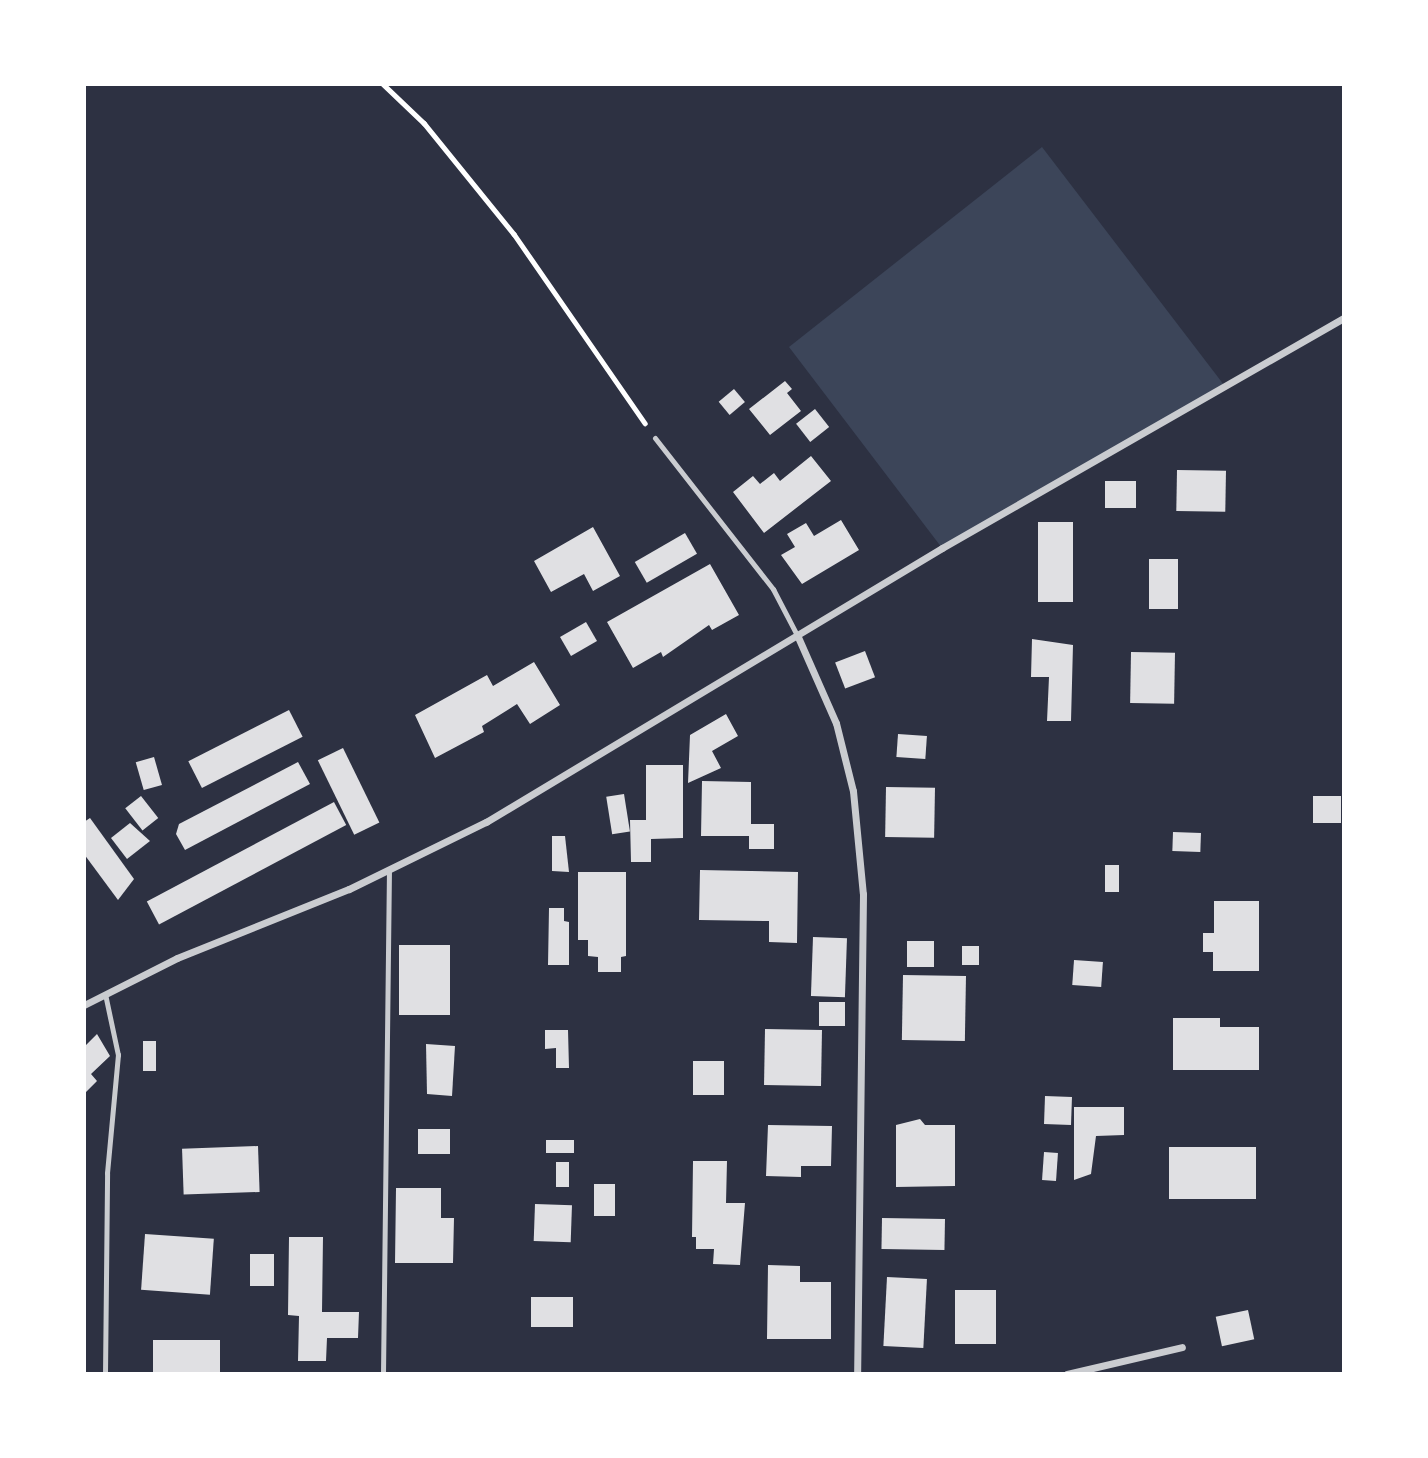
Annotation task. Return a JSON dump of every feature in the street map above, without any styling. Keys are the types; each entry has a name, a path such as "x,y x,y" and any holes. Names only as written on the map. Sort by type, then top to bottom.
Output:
{"street":[{"path":"84,1005 177,958 389,869 486,822 798,637 942,548 1344,318"},
{"path":"798,637 836,723 853,791 863,894 857,1374"},
{"path":"1067,1374 1182,1347"}],"lane":[{"path":"655,438 773,589 798,637"},
{"path":"383,1374 389,869"},
{"path":"105,994 118,1055 107,1173 105,1374"}],"path":[{"path":"383,84 424,123 514,234 655,438"}],"shaded area":[{"path":"1042,147 1224,385 942,548 789,347"}],"building":[{"path":"785,381 792,389 787,393 801,411 770,435 749,409"},
{"path":"734,389 745,402 730,415 719,402"},
{"path":"815,409 829,427 810,442 796,424"},
{"path":"811,456 831,481 764,533 733,492 753,476 760,484 774,473 780,481"},
{"path":"1177,470 1226,471 1225,512 1176,511"},
{"path":"1105,481 1136,481 1136,508 1105,508"},
{"path":"841,520 859,550 802,584 781,555 795,547 787,534 806,523 814,536"},
{"path":"1038,522 1073,522 1073,602 1038,602"},
{"path":"593,527 620,576 593,591 584,574 551,592 534,561"},
{"path":"685,533 697,554 647,583 635,562"},
{"path":"1149,559 1178,559 1178,609 1149,609"},
{"path":"710,564 739,615 712,630 709,625 663,657 661,652 633,668 607,622"},
{"path":"586,622 597,641 571,656 560,637"},
{"path":"1032,639 1073,645 1071,721 1047,721 1049,677 1031,677"},
{"path":"865,651 875,677 845,689 835,662"},
{"path":"1131,652 1175,653 1174,704 1130,703"},
{"path":"534,662 560,705 530,724 517,704 482,726 484,732 435,758 415,715 487,675 493,686"},
{"path":"289,710 303,737 202,788 188,761"},
{"path":"726,714 738,736 712,751 721,768 688,783 690,735"},
{"path":"898,734 927,736 925,759 896,757"},
{"path":"343,748 379,823 354,835 318,760"},
{"path":"154,757 162,785 144,790 136,762"},
{"path":"298,762 310,784 185,850 176,834 179,824"},
{"path":"646,765 683,765 683,838 651,839 651,862 631,862 630,820 646,820"},
{"path":"702,781 751,782 751,824 774,824 774,849 749,849 749,836 701,836"},
{"path":"886,787 935,788 934,838 885,837"},
{"path":"624,794 630,832 612,834 606,797"},
{"path":"141,796 158,818 142,830 125,808"},
{"path":"1313,796 1341,796 1341,823 1313,823"},
{"path":"334,802 346,825 159,924 147,902"},
{"path":"90,818 134,879 118,900 84,854 84,822"},
{"path":"130,823 150,841 127,859 111,838"},
{"path":"1173,832 1201,833 1200,852 1172,851"},
{"path":"552,836 565,836 569,872 552,871"},
{"path":"1105,865 1119,865 1119,892 1105,892"},
{"path":"700,870 798,872 797,943 769,942 769,921 699,920"},
{"path":"578,872 626,872 626,956 621,957 621,972 598,972 598,957 588,956 588,940 578,940"},
{"path":"1214,901 1259,901 1259,971 1213,971 1213,952 1203,952 1203,933 1214,933"},
{"path":"549,908 564,908 564,921 569,922 569,965 548,965"},
{"path":"813,937 847,938 845,997 811,996"},
{"path":"907,941 934,941 934,967 907,967"},
{"path":"399,945 450,945 450,1015 399,1015"},
{"path":"962,946 979,946 979,965 962,965"},
{"path":"1074,960 1103,962 1101,987 1072,985"},
{"path":"903,975 966,976 965,1041 902,1040"},
{"path":"819,1002 845,1002 845,1026 819,1026"},
{"path":"1173,1018 1220,1018 1220,1027 1259,1027 1259,1070 1173,1070"},
{"path":"765,1029 822,1030 821,1086 764,1085"},
{"path":"545,1030 568,1030 569,1068 556,1068 556,1048 545,1049"},
{"path":"97,1034 110,1056 91,1074 97,1081 84,1094 84,1047"},
{"path":"143,1041 156,1041 156,1071 143,1071"},
{"path":"426,1044 455,1046 452,1096 427,1094"},
{"path":"693,1061 724,1061 724,1095 693,1095"},
{"path":"1045,1096 1072,1097 1071,1125 1044,1124"},
{"path":"1074,1107 1124,1107 1124,1135 1096,1136 1091,1174 1074,1180"},
{"path":"920,1119 925,1125 955,1125 955,1186 896,1187 896,1125"},
{"path":"768,1125 832,1126 831,1166 801,1166 801,1177 766,1176"},
{"path":"418,1129 450,1129 450,1154 418,1154"},
{"path":"546,1140 574,1140 574,1153 546,1153"},
{"path":"258,1146 260,1192 184,1195 182,1149"},
{"path":"1169,1147 1256,1147 1256,1199 1169,1199"},
{"path":"1044,1152 1058,1153 1056,1181 1042,1180"},
{"path":"693,1161 727,1161 726,1203 745,1203 740,1265 713,1264 714,1249 696,1249 696,1237 692,1237"},
{"path":"556,1162 569,1162 569,1187 556,1187"},
{"path":"594,1184 615,1184 615,1216 594,1216"},
{"path":"396,1188 441,1188 441,1218 454,1218 453,1263 395,1263"},
{"path":"535,1204 572,1205 571,1242 534,1241"},
{"path":"882,1218 945,1219 944,1250 881,1249"},
{"path":"145,1234 214,1239 210,1295 141,1290"},
{"path":"289,1237 323,1237 322,1312 359,1312 358,1338 327,1338 326,1361 298,1361 299,1316 288,1315"},
{"path":"250,1254 274,1254 274,1286 250,1286"},
{"path":"768,1265 800,1266 800,1282 831,1282 831,1339 767,1339"},
{"path":"887,1277 927,1279 923,1348 883,1346"},
{"path":"955,1290 996,1290 996,1344 955,1344"},
{"path":"531,1297 573,1297 573,1327 531,1327"},
{"path":"1248,1310 1254,1339 1222,1346 1216,1317"},
{"path":"153,1340 220,1340 220,1374 153,1374"}]}
